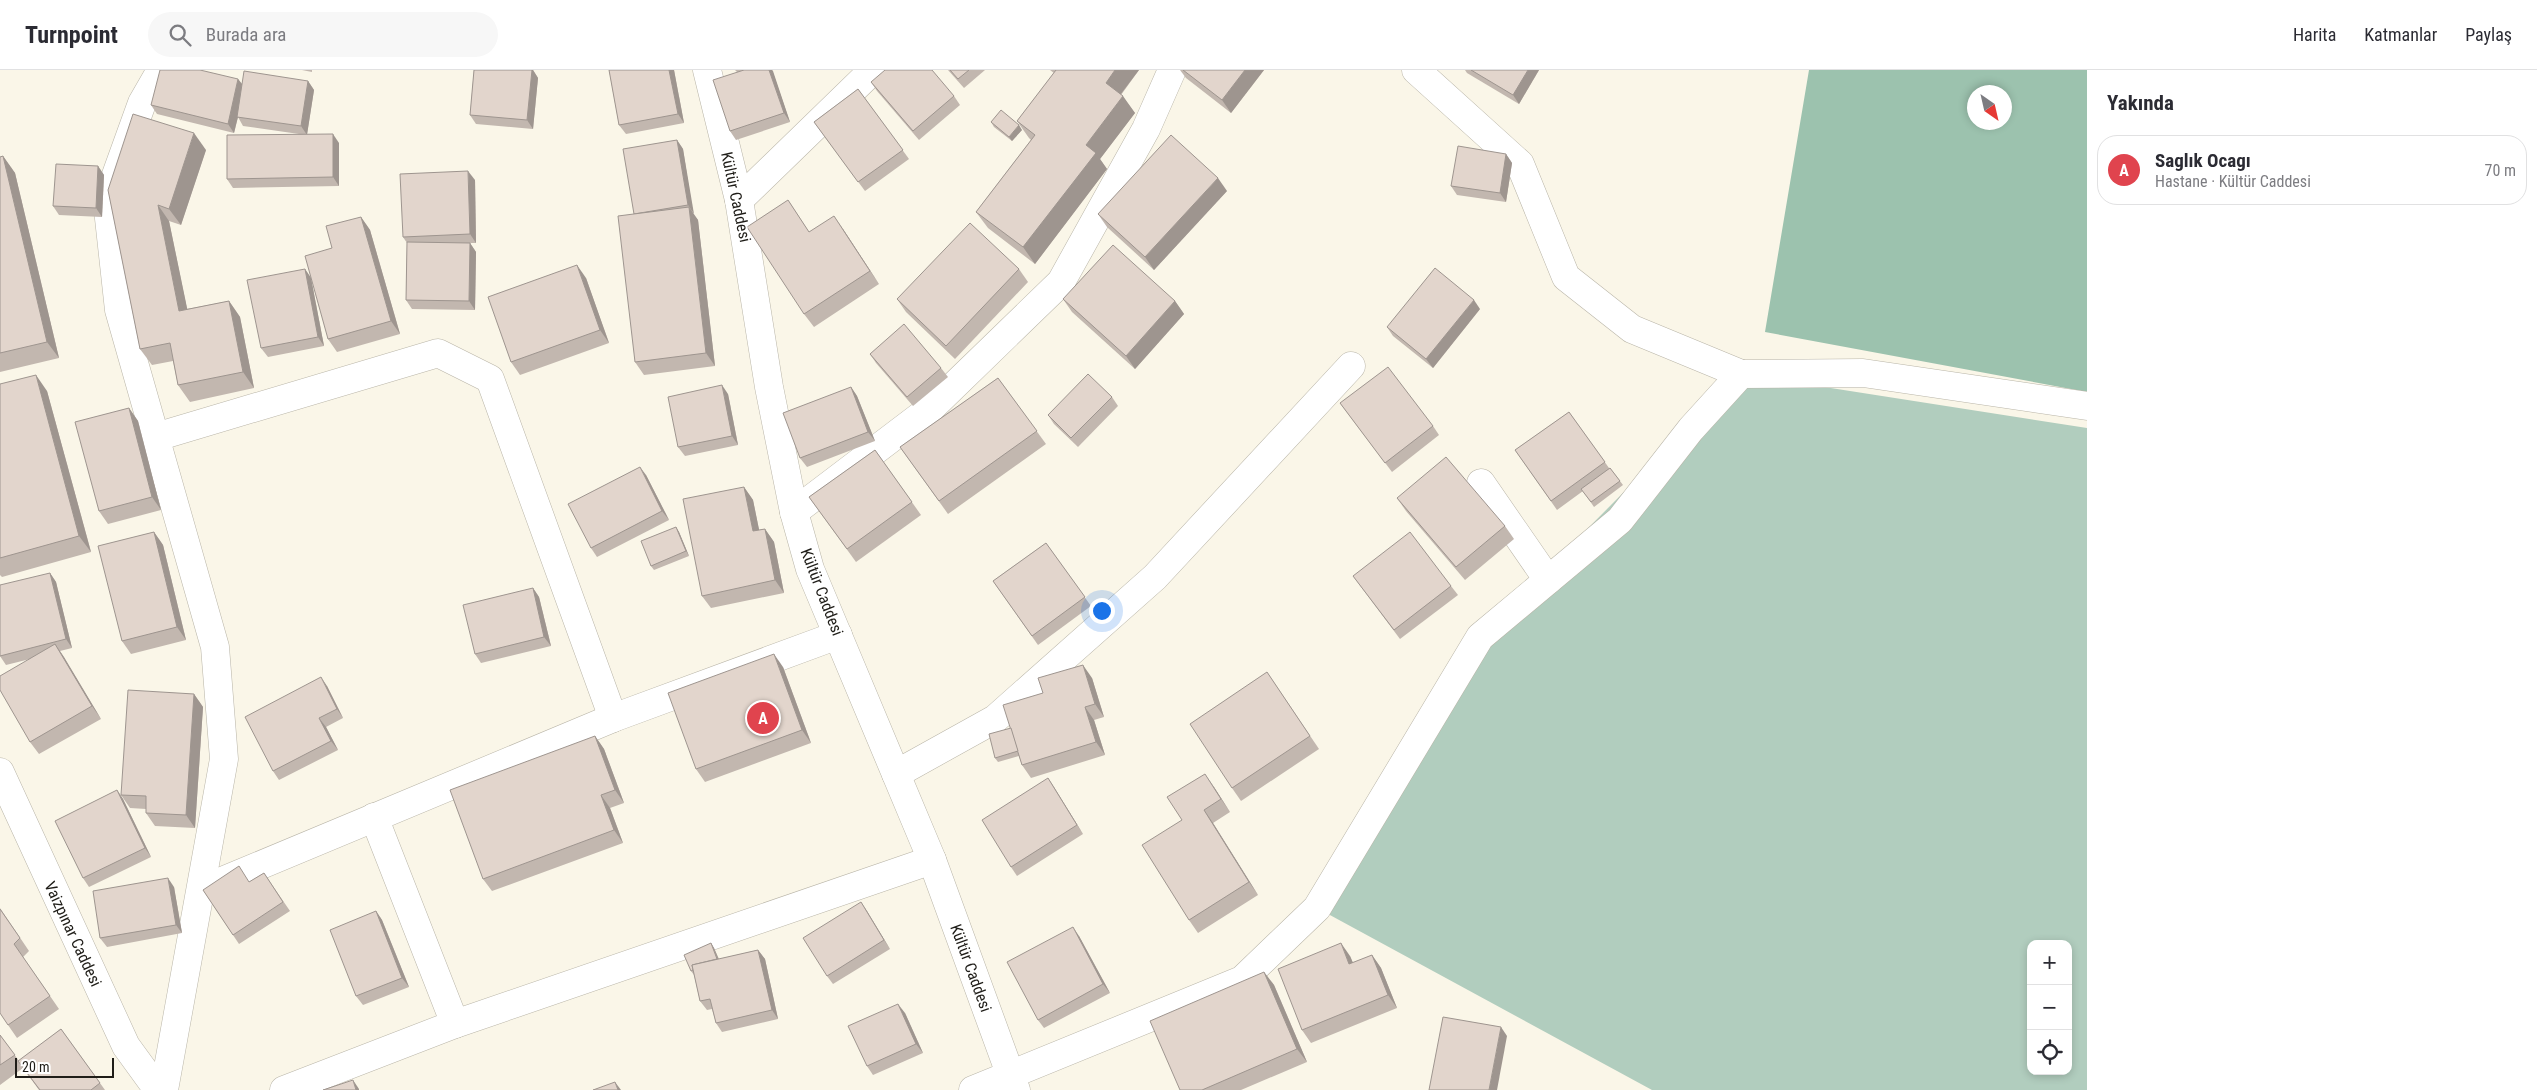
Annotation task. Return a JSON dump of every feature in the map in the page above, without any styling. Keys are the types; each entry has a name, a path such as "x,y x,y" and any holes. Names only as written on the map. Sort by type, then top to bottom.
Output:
{"street":[{"path":"161,70 142,103 107,200 119,310 215,647 224,759 164,1090"},
{"name":"Kültür Caddesi","path":"707,70 739,200 770,387 794,512 810,569 932,860 1014,1083"},
{"path":"739,200 873,70"},
{"path":"794,512 931,408 1061,282 1146,129 1172,70"},
{"path":"1416,70 1520,164 1566,277 1632,329 1741,374 1864,373 2087,406"},
{"path":"156,437 438,353 490,379 613,718"},
{"path":"896,774 995,719 1155,577 1350,366"},
{"path":"973,1090 1014,1083 1242,980 1317,908 1480,637 1620,520 1691,429 1741,374"},
{"path":"1481,483 1548,580"},
{"path":"200,890 613,718 838,635"},
{"name":"Vaizpınar Caddesi","path":"0,772 126,1046 158,1090"},
{"path":"374,817 455,1024"},
{"path":"284,1090 455,1024 932,860"}],"green space":[{"path":"1809,70 2087,70 2087,392 1765,332"},
{"path":"1741,374 2087,428 2087,1090 1652,1090 1317,908 1480,637"}],"building":[{"path":"160,70 200,70 238,79 228,124 151,105"},
{"path":"474,70 532,70 527,120 470,115"},
{"path":"609,70 669,70 678,114 619,125"},
{"path":"744,70 769,70 784,113 730,131 713,80"},
{"path":"885,70 932,70 954,96 913,131 871,82"},
{"path":"950,70 969,70 958,79"},
{"path":"1056,70 1115,70 1106,83 1123,96 1086,145 1096,153 1023,247 976,212 1035,135 1017,121"},
{"path":"1183,70 1245,70 1222,100"},
{"path":"1471,70 1528,70 1513,95"},
{"path":"244,71 308,81 301,126 237,117"},
{"path":"858,89 903,150 858,182 814,122"},
{"path":"1001,110 1019,125 1009,137 991,122"},
{"path":"133,114 194,133 169,209 158,205 179,311 229,301 243,372 178,385 170,343 140,349 108,190"},
{"path":"333,134 333,177 227,179 227,135"},
{"path":"1171,135 1218,178 1145,257 1098,214"},
{"path":"677,140 688,205 634,214 623,149"},
{"path":"1458,146 1506,154 1500,193 1451,186"},
{"path":"3,156 47,342 0,353 0,157"},
{"path":"56,164 98,166 96,208 53,206"},
{"path":"468,171 470,234 403,237 400,174"},
{"path":"788,200 809,232 834,216 870,271 804,314 747,227"},
{"path":"689,207 706,353 635,362 618,216"},
{"path":"361,217 391,321 328,339 305,256 332,248 326,226"},
{"path":"970,223 1019,269 946,346 897,299"},
{"path":"407,242 470,243 469,301 406,300"},
{"path":"1113,245 1175,301 1126,356 1063,299"},
{"path":"577,265 600,330 511,362 488,297"},
{"path":"1435,268 1474,300 1426,359 1387,327"},
{"path":"305,269 318,337 261,348 247,280"},
{"path":"904,324 941,368 907,397 870,354"},
{"path":"1388,367 1433,426 1385,463 1340,403"},
{"path":"1088,374 1112,397 1071,438 1048,415"},
{"path":"36,375 79,536 0,558 0,384"},
{"path":"998,378 1037,431 939,501 900,447"},
{"path":"722,385 732,436 678,447 668,397"},
{"path":"851,387 868,432 800,458 783,413"},
{"path":"129,408 152,497 99,511 75,422"},
{"path":"1569,412 1605,462 1551,501 1515,450"},
{"path":"875,450 912,502 847,549 809,497"},
{"path":"1446,457 1505,526 1456,567 1397,498"},
{"path":"640,467 662,511 591,548 568,504"},
{"path":"1610,468 1620,481 1591,502 1581,489"},
{"path":"744,487 753,531 765,529 775,580 702,596 683,499"},
{"path":"676,527 686,551 651,566 641,541"},
{"path":"154,532 177,627 122,641 98,546"},
{"path":"1410,532 1451,586 1394,630 1353,576"},
{"path":"1046,543 1085,597 1032,636 993,581"},
{"path":"50,573 66,639 0,656 0,585"},
{"path":"533,588 544,637 475,654 463,605"},
{"path":"55,644 92,706 30,742 0,690 0,676"},
{"path":"774,654 802,730 696,769 668,693"},
{"path":"1083,665 1095,704 1085,707 1096,742 1022,765 1003,705 1043,693 1038,678"},
{"path":"1267,672 1310,736 1232,788 1190,724"},
{"path":"321,677 337,709 319,718 331,741 273,771 245,717"},
{"path":"128,690 194,694 186,815 146,813 146,796 121,795"},
{"path":"1011,728 1018,751 995,758 989,734"},
{"path":"595,736 615,790 601,795 614,830 483,879 450,790"},
{"path":"1205,774 1221,799 1204,810 1249,882 1189,920 1142,845 1182,820 1167,797"},
{"path":"1048,778 1077,825 1011,867 982,820"},
{"path":"117,790 145,848 83,878 55,821"},
{"path":"239,866 249,882 264,873 283,902 233,935 203,890"},
{"path":"168,878 176,925 100,938 93,891"},
{"path":"861,902 884,940 827,976 803,938"},
{"path":"0,909 20,938 14,944 50,996 8,1025 0,1013"},
{"path":"376,911 402,978 356,996 330,930"},
{"path":"1073,927 1103,984 1038,1020 1007,962"},
{"path":"711,943 717,959 692,965 693,970 691,971 684,955"},
{"path":"1341,943 1349,964 1372,955 1388,995 1302,1030 1278,969"},
{"path":"758,950 772,1010 716,1023 710,999 700,1001 692,965"},
{"path":"1264,972 1297,1049 1202,1090 1180,1090 1150,1021"},
{"path":"898,1004 916,1044 867,1066 848,1026"},
{"path":"1443,1017 1501,1027 1489,1090 1429,1090"},
{"path":"61,1029 100,1083 91,1090 40,1090 18,1061"},
{"path":"0,1035 15,1055 0,1065"},
{"path":"353,1080 356,1090 323,1090"},
{"path":"615,1082 618,1090 593,1090"}],"place":[{"name":"Saglık Ocagı","path":"763,718"}]}
